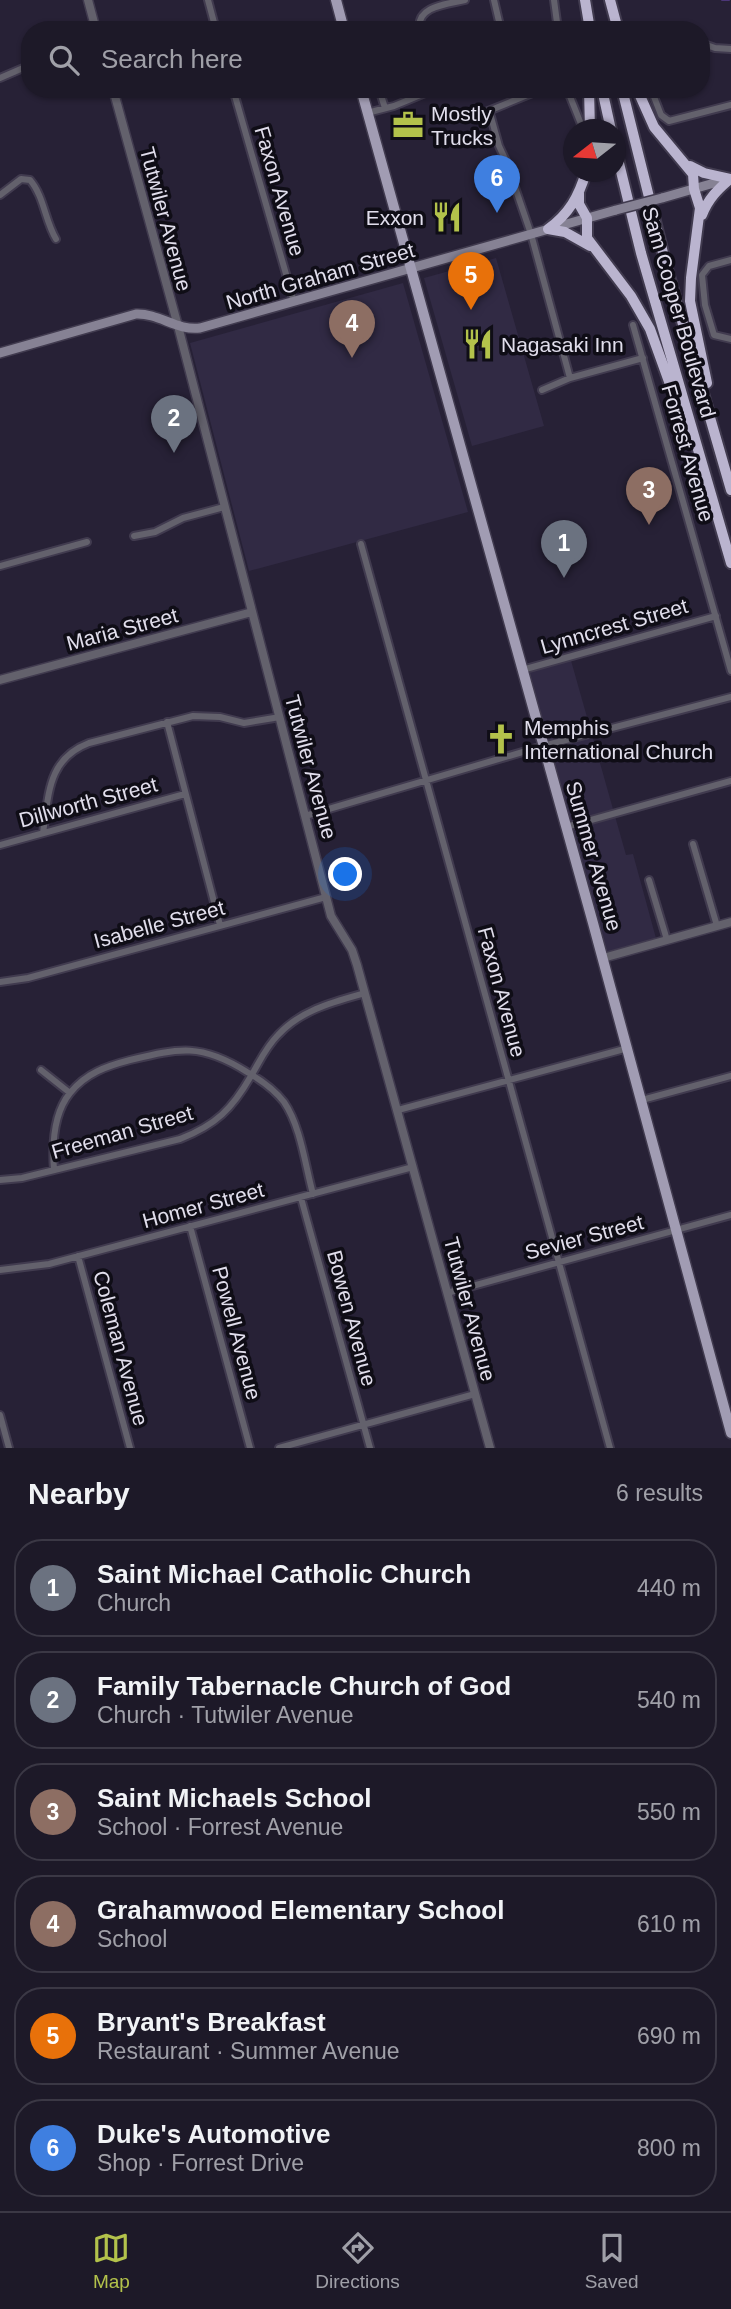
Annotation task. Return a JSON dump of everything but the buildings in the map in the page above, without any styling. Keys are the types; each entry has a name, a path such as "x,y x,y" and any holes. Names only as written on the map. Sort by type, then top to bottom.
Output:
{"highway":[{"path":"582,0 583,21"},
{"path":"582,0 588,21"},
{"path":"604,0 608,21"},
{"path":"610,0 616,21"},
{"path":"589,98 590,119"},
{"path":"604,98 609,119"},
{"name":"Sam Cooper Boulevard","path":"624,98 650,208 731,490"},
{"path":"641,98 654,127 691,169 700,208 690,301 711,399 713,427"},
{"path":"684,162 697,171 731,179"},
{"path":"699,224 706,205 731,179"},
{"path":"548,229 563,219 583,182"},
{"name":"Sam Cooper Boulevard","path":"623,182 731,564"},
{"path":"579,193 579,204 587,218 587,238 631,296 650,329 731,564"},
{"path":"548,229 565,232 596,250"}],"main road":[{"path":"336,0 342,21"},
{"name":"Summer Avenue","path":"363,98 628,1048 731,1433"},
{"name":"North Graham Street","path":"0,353 136,314 154,316 178,326 200,328 731,179"}],"street":[{"path":"89,0 94,21"},
{"path":"208,0 214,21"},
{"path":"426,0 429,9"},
{"path":"419,21 422,14 429,9 465,0"},
{"path":"494,0 498,21"},
{"path":"554,0 557,21"},
{"path":"710,45 731,49"},
{"path":"0,78 21,69"},
{"name":"Tutwiler Avenue","path":"115,98 178,326 326,897 336,926 354,956 490,1448"},
{"name":"Faxon Avenue","path":"236,98 294,302"},
{"path":"381,98 384,108"},
{"path":"367,113 411,98"},
{"path":"520,98 486,112 491,117 531,234 570,379"},
{"path":"571,98 579,119"},
{"path":"654,98 661,115 669,121 731,105"},
{"path":"0,195 21,179 30,180 56,239"},
{"path":"731,260 704,270 702,275 703,296 714,335 731,339"},
{"name":"Forrest Avenue","path":"633,325 731,671"},
{"path":"542,390 643,358"},
{"path":"134,536 155,532 183,518 224,507"},
{"path":"0,566 86,542"},
{"name":"Faxon Avenue","path":"362,544 610,1448"},
{"name":"Maria Street","path":"0,680 252,612"},
{"name":"Lynncrest Street","path":"522,671 716,616"},
{"path":"305,816 543,747 731,697"},
{"path":"43,833 54,774 69,753 89,743 193,716 220,717 244,723 279,717"},
{"path":"167,722 220,925"},
{"path":"566,827 731,781"},
{"name":"Dillworth Street","path":"0,845 186,794"},
{"path":"693,844 717,926"},
{"path":"649,880 667,940"},
{"name":"Isabelle Street","path":"0,982 29,978 326,897"},
{"path":"603,958 731,922"},
{"name":"Freeman Street","path":"0,1180 22,1178 180,1139 202,1130 222,1116 238,1098 265,1049 279,1033 301,1015 326,1004 365,993"},
{"path":"398,1110 628,1048"},
{"path":"54,1170 52,1149 61,1109 70,1093 88,1076 107,1066 174,1049 207,1052 226,1058 270,1087 285,1104 295,1126 313,1194"},
{"path":"41,1070 70,1093"},
{"path":"642,1100 731,1076"},
{"name":"Homer Street","path":"0,1270 38,1266 78,1256 412,1167"},
{"name":"Bowen Avenue","path":"301,1198 370,1448"},
{"name":"Sevier Street","path":"447,1293 731,1215"},
{"name":"Powell Avenue","path":"190,1226 250,1448"},
{"name":"Coleman Avenue","path":"78,1256 130,1448"},
{"path":"279,1448 475,1394"},
{"path":"0,1415 9,1448"}],"shaded area":[{"path":"496,258 544,426 472,446 424,278"},
{"path":"403,283 468,512 249,571 190,343"},
{"path":"570,657 626,855 633,854 657,942 603,958 522,671"}],"waterway":[{"path":"722,0 729,0"}],"place":[{"name":"Mostly Trucks","path":"408,125"},
{"name":"Duke's Automotive","path":"497,213"},
{"name":"Exxon","path":"447,217"},
{"name":"Bryant's Breakfast","path":"471,310"},
{"name":"Nagasaki Inn","path":"478,344"},
{"name":"Grahamwood Elementary School","path":"352,358"},
{"name":"Family Tabernacle Church of God","path":"174,453"},
{"name":"Saint Michaels School","path":"649,525"},
{"name":"Saint Michael Catholic Church","path":"564,578"},
{"name":"Memphis International Church","path":"501,739"}]}
